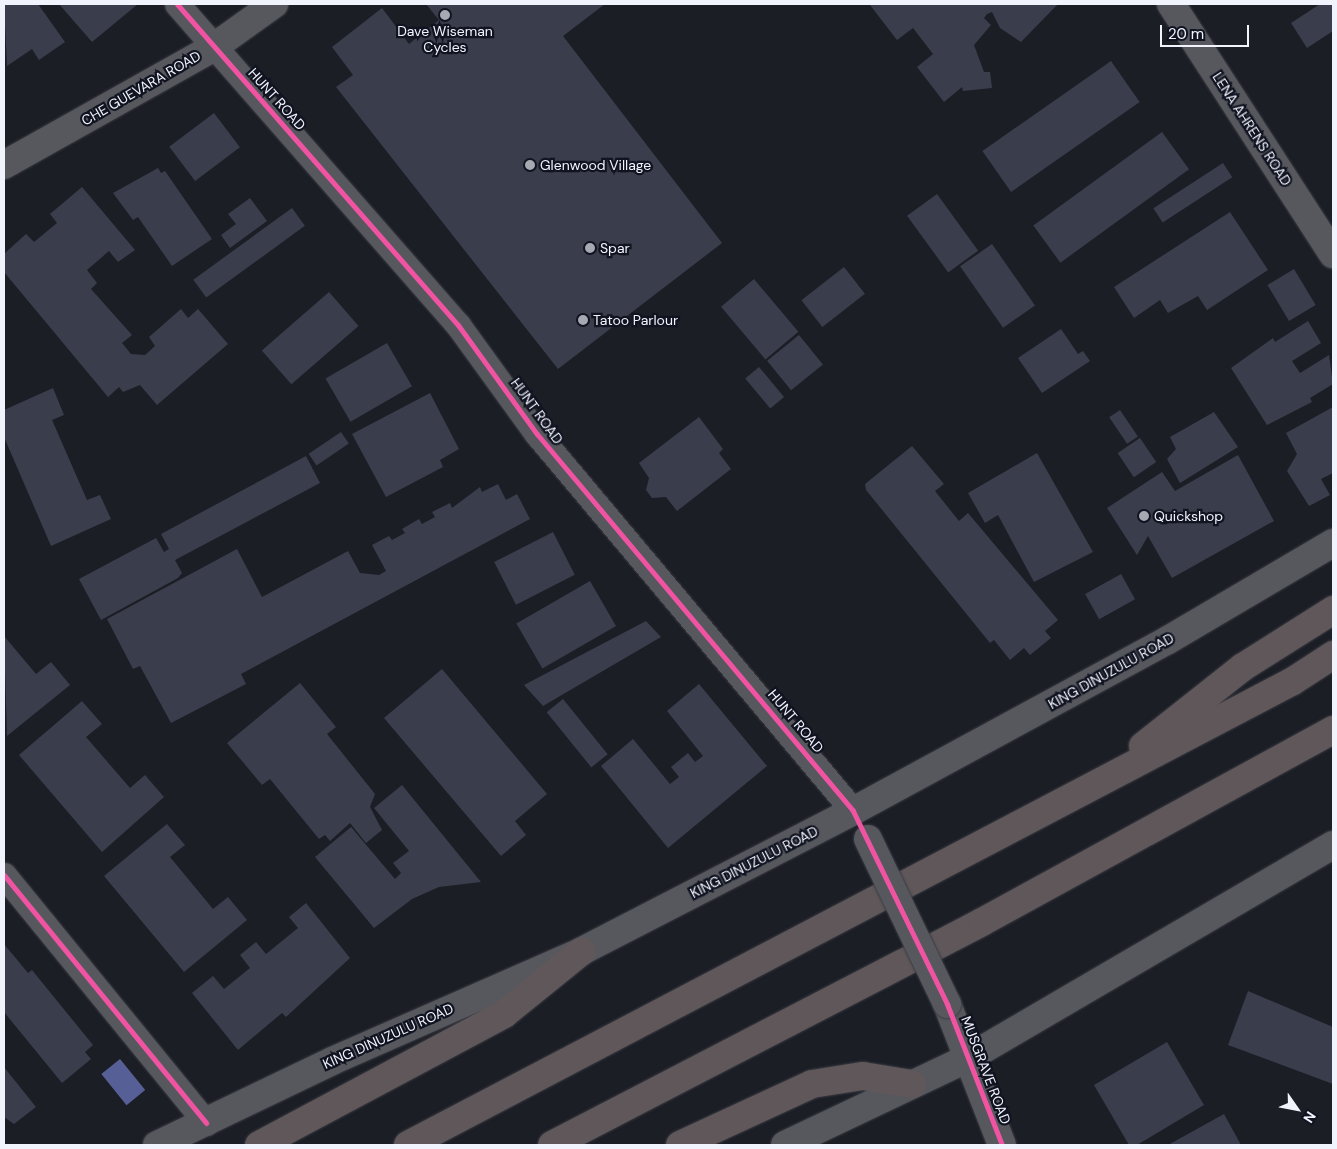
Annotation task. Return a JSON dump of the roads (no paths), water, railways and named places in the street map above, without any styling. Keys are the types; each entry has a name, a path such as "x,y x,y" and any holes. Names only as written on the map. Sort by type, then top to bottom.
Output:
{"highway":[{"path":"1123,767 1188,707 1333,610"},
{"path":"408,1145 1123,767 1293,681 1333,655"},
{"path":"552,1145 1232,788 1333,730"},
{"path":"1232,788 1333,750"},
{"path":"259,1145 504,1014 582,951"},
{"path":"680,1145 812,1084 863,1076 912,1084"}],"main road":[{"name":"CHE GUEVARA ROAD","path":"4,165 214,47 274,4"},
{"name":"LENA AHRENS ROAD","path":"1172,4 1333,254"},
{"name":"KING DINUZULU ROAD","path":"156,1145 206,1123 332,1061 582,951 854,811 1168,640 1333,543"},
{"name":"HUNT ROAD","path":"854,811 868,840"},
{"name":"MUSGRAVE ROAD","path":"868,840 947,1004 970,1057 1002,1145"},
{"path":"785,1145 970,1057 1333,845"}],"street":[{"name":"HUNT ROAD","path":"177,4 458,325 537,434 854,811"},
{"path":"4,875 206,1123"}],"water":[{"path":"120,1059 145,1090 127,1105 101,1074"}],"place":[{"name":"Dave Wiseman Cycles","path":"445,15"},
{"name":"Glenwood Village","path":"530,165"},
{"name":"Spar","path":"590,248"},
{"name":"Tatoo Parlour","path":"583,320"},
{"name":"Quickshop","path":"1144,516"}]}
